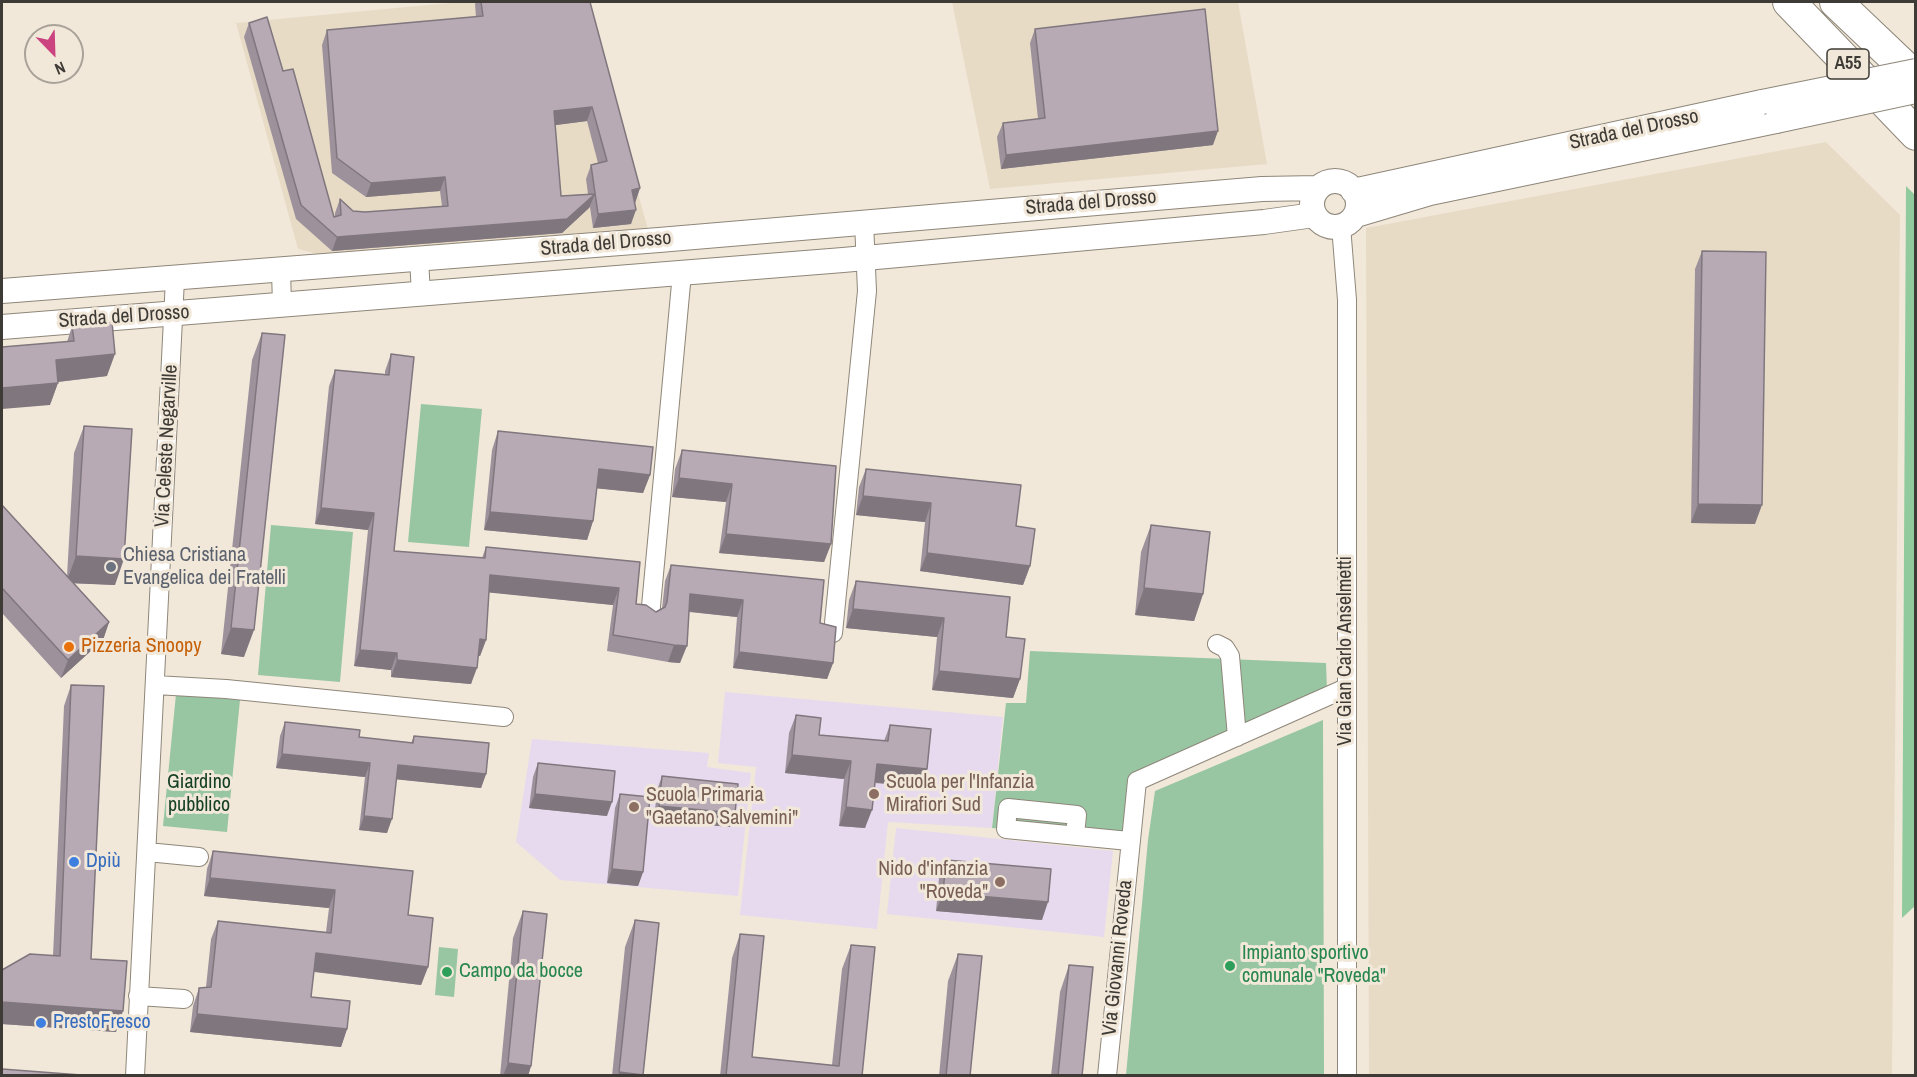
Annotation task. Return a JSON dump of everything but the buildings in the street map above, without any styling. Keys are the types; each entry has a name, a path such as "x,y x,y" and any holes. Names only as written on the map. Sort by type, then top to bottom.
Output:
{"highway":[{"name":"A55","path":"1789,2 1913,134"},
{"name":"A55","path":"1842,7 1916,78"},
{"path":"1842,7 1916,63"}],"street":[{"name":"Strada del Drosso","path":"1348,221 1430,193 1769,112 1916,71"},
{"name":"Strada del Drosso","path":"1353,191 1769,112 1916,91"},
{"path":"1336,181 1347,184 1353,191 1357,200 1348,221 1331,227 1314,215 1312,199 1318,188 1336,181"},
{"name":"Strada del Drosso","path":"2,291 175,279 1272,188 1318,188"},
{"name":"Strada del Drosso","path":"2,327 867,258 1264,222 1314,215"},
{"name":"Via Gian Carlo Anselmetti","path":"1347,1076 1348,221"},
{"path":"833,633 867,291 864,222"},
{"path":"419,259 421,294"},
{"path":"281,270 282,305"},
{"name":"Strada del Drosso","path":"650,616 682,273"},
{"name":"Via Celeste Negarville","path":"135,1076 175,279"},
{"path":"1217,644 1225,648 1230,656 1237,736"},
{"path":"155,685 226,689 504,717"},
{"name":"Via Giovanni Roveda","path":"1107,1076 1129,841 1137,781 1346,688"},
{"path":"1075,835 1129,841"},
{"path":"147,852 199,857"},
{"path":"138,996 184,999"}],"shaded area":[{"path":"460,2 584,2 648,229 333,258 298,249 236,23"},
{"path":"952,2 1238,2 1267,164 990,189"},
{"path":"1826,142 1900,215 1892,1075 1369,1075 1366,228"},
{"name":"Scuola per l'Infanzia Mirafiori Sud","path":"725,692 1003,717 992,828 888,822 877,929 740,915 756,767 718,763"},
{"name":"Scuola Primaria \"Gaetano Salvemini\"","path":"532,739 709,753 707,767 751,773 738,896 560,880 516,842"},
{"name":"Nido d'infanzia \"Roveda\"","path":"896,828 1113,851 1104,937 887,914"}],"green space":[{"path":"1906,186 1916,196 1916,905 1902,918"},
{"path":"421,404 482,409 469,547 408,542"},
{"path":"271,525 353,532 340,682 258,675"},
{"path":"1030,651 1326,663 1327,690 1130,776 1122,840 992,828 1006,703 1026,703"},
{"name":"Giardino pubblico","path":"176,694 240,700 227,832 163,826"},
{"name":"Impianto sportivo comunale \"Roveda\"","path":"1323,720 1324,1075 1126,1075 1148,840 1155,791"},
{"name":"Campo da bocce","path":"439,947 458,949 454,997 435,995"}],"place":[{"name":"Chiesa Cristiana Evangelica dei Fratelli","path":"111,567"},
{"name":"Pizzeria Snoopy","path":"69,647"},
{"name":"Scuola per l'Infanzia Mirafiori Sud","path":"874,794"},
{"name":"Scuola Primaria \"Gaetano Salvemini\"","path":"634,807"},
{"name":"Dpiù","path":"74,862"},
{"name":"Nido d'infanzia \"Roveda\"","path":"1000,882"},
{"name":"Impianto sportivo comunale \"Roveda\"","path":"1230,966"},
{"name":"Campo da bocce","path":"447,972"},
{"name":"PrestoFresco","path":"41,1023"}]}
